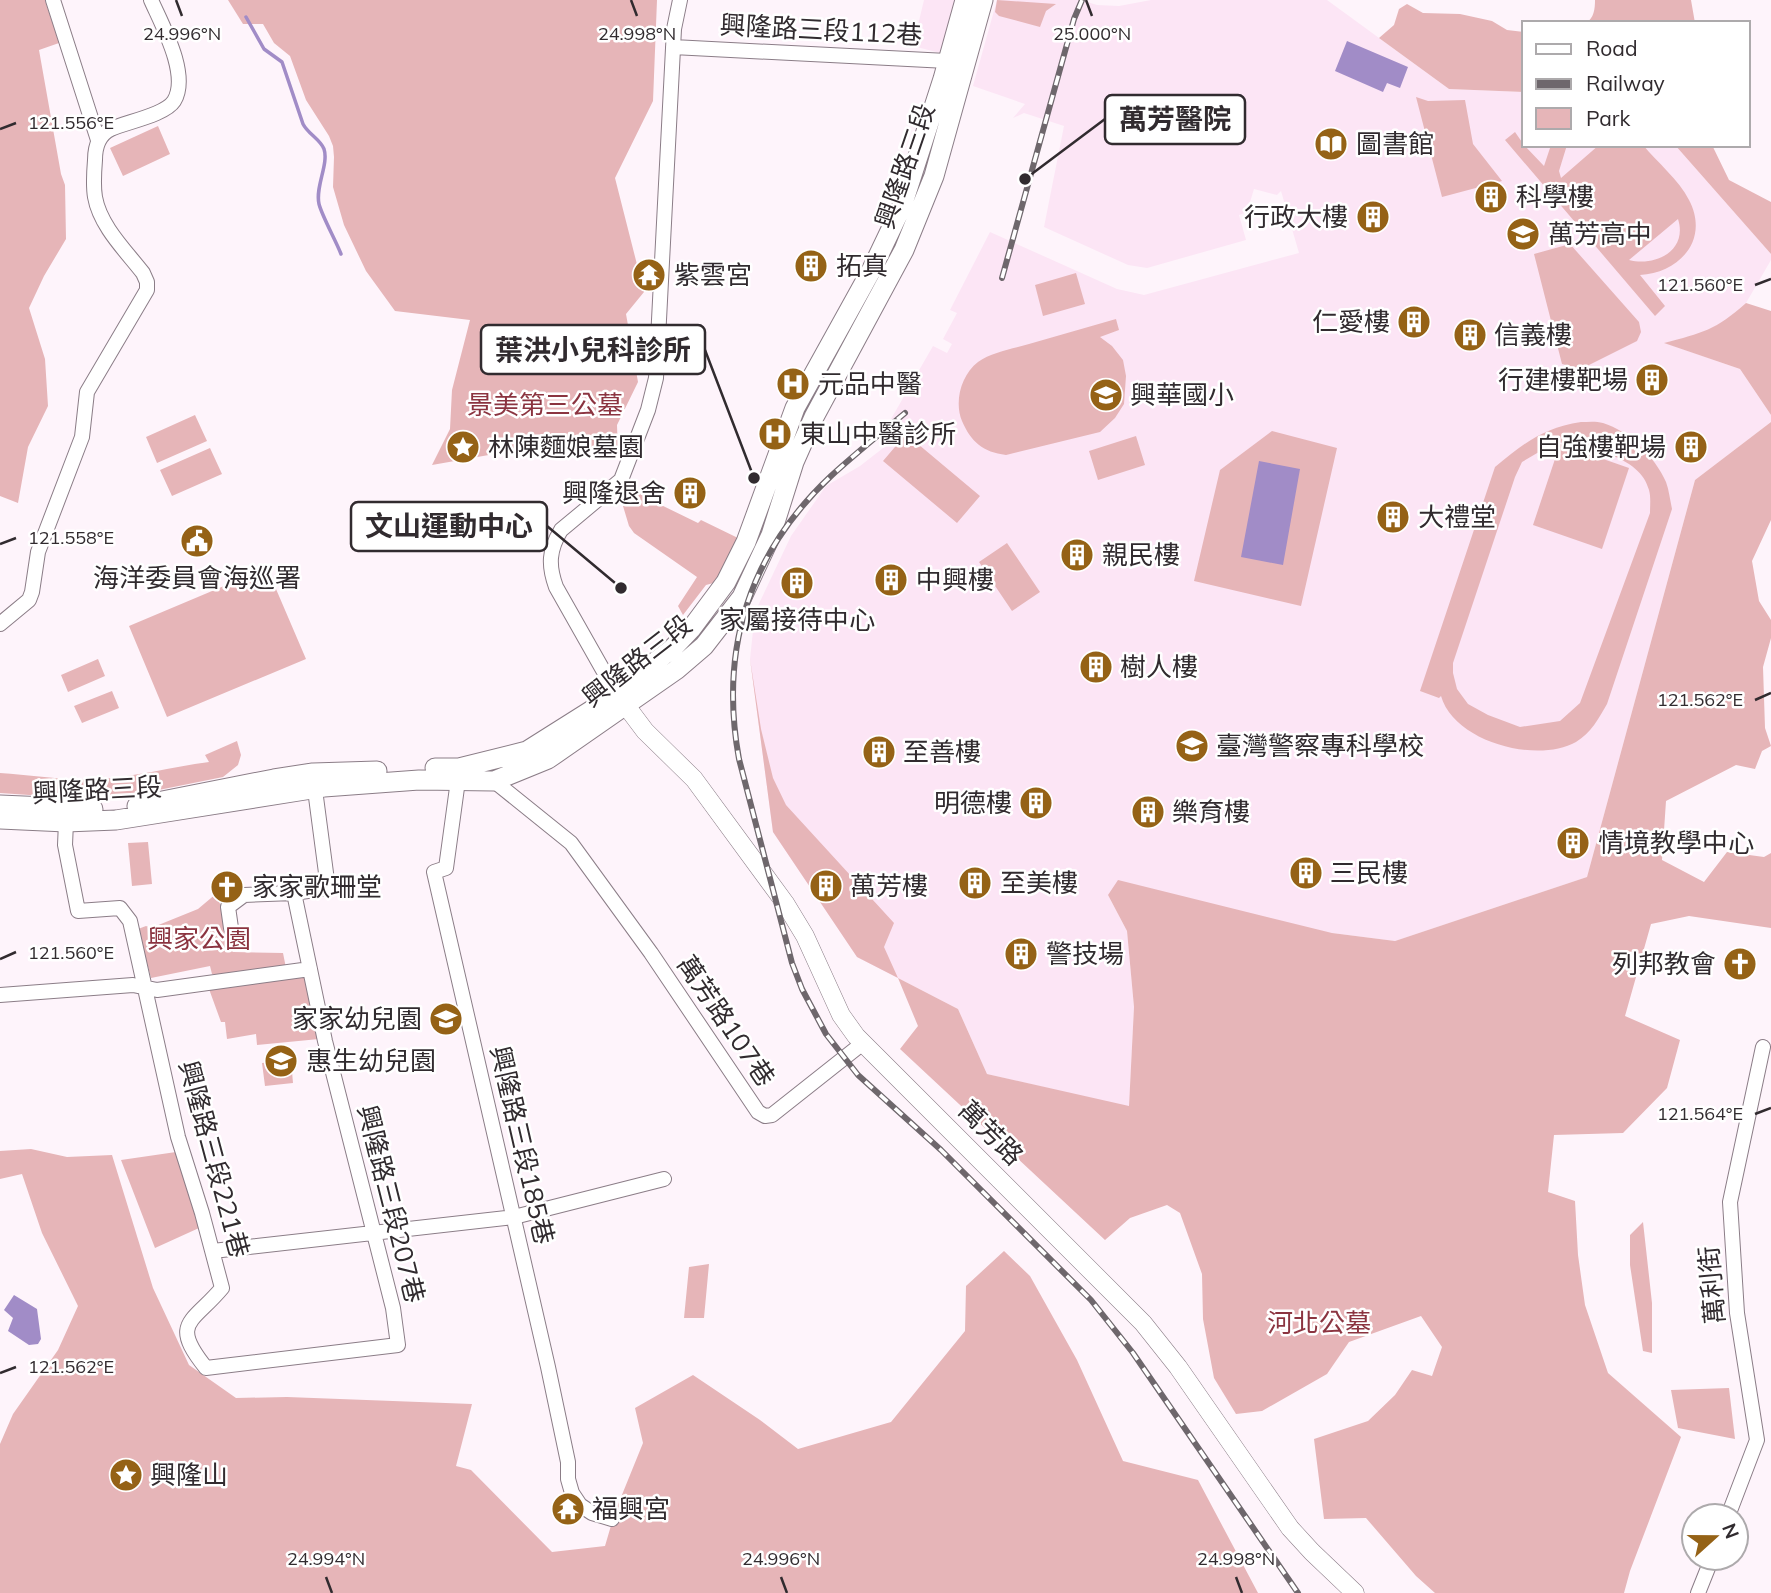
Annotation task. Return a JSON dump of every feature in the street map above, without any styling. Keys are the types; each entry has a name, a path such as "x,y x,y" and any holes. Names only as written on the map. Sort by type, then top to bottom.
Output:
{"main road":[{"name":"興隆路三段","path":"954,66 965,0"},
{"name":"興隆路三段","path":"0,805 61,809 134,806 274,779 314,781 459,774 494,781 548,759 621,700 691,629 726,583 746,542 795,408 872,269 902,206 954,66 983,0"},
{"name":"興隆路三段","path":"459,774 527,751 621,700"},
{"name":"興隆路三段","path":"0,819 66,822 133,819 314,781"}],"street":[{"path":"53,0 98,140"},
{"path":"0,624 29,600 38,552 82,437 87,392 147,290 143,273 108,228 95,200 95,152 98,140 107,131 166,108 175,100 178,80 173,51 151,0"},
{"path":"621,700 556,587 550,561 555,540 561,530 621,480 652,396 656,372 673,47 680,0"},
{"name":"興隆路三段112巷","path":"673,47 954,66"},
{"name":"萬芳路","path":"621,700 657,744 694,779 785,903 805,936 841,1015 863,1043 1143,1323 1178,1367 1290,1528 1355,1593"},
{"name":"興隆路三段185巷","path":"459,774 446,868 435,872 552,1388 572,1493 580,1505 592,1513 611,1519"},
{"path":"231,928 228,907 244,895 328,888 314,781"},
{"name":"萬芳路107巷","path":"494,781 571,843 651,953 758,1112 765,1116 772,1115 863,1043"},
{"name":"興隆路三段221巷","path":"66,822 65,845 78,911 120,908 130,921 178,1137 222,1288 191,1318 187,1340 205,1368"},
{"name":"興隆路三段207巷","path":"205,1368 398,1345 393,1308 293,893"},
{"path":"0,995 133,985 157,990 310,969"},
{"name":"萬利街","path":"1733,1502 1757,1440 1737,1313 1730,1202 1763,1047"},
{"path":"213,1251 514,1217 664,1180"},
{"path":"1698,1593 1706,1572"}],"shaded area":[{"path":"924,0 956,0 944,54 913,46"},
{"name":"臺灣警察專科學校","path":"997,0 1081,0 1097,5 1119,6 1151,0 1327,0 1449,89 1522,92 1522,147 1677,147 1771,254 1771,260 1746,303 1724,322 1699,334 1665,343 1740,369 1771,415 1771,422 1695,480 1587,877 1395,941 1108,895 1127,931 1134,1007 1129,1107 987,1074 958,1009 857,957 773,832 750,659 755,612 791,536 826,486 860,466 905,431 891,419 933,346 947,353 952,344 943,339 957,313 950,310 990,232 1117,289 1144,295 1299,253 1281,191 1277,195 1254,189 1247,212 1239,215 1246,240 1147,268 1128,265 1044,227 1064,126 1024,113 1013,118 1025,104 973,86"},
{"path":"1347,41 1408,67 1400,88 1387,83 1383,92 1335,71"},
{"path":"1259,461 1300,469 1283,565 1241,557"},
{"path":"14,1295 37,1309 41,1339 38,1344 29,1345 8,1331 13,1318 4,1310"}],"green space":[{"path":"0,0 45,0 59,43 39,50 65,185 66,239 29,308 45,359 48,406 28,447 18,503 0,496"},
{"name":"景美第三公墓","path":"228,0 657,0 653,101 615,178 644,292 626,314 638,382 617,425 618,454 569,441 432,465 450,429 452,390 470,320 395,311 366,271 344,225 333,187 333,146 306,100 290,56 274,43 263,24 243,24"},
{"path":"997,0 1056,4 1046,11 1040,27 999,16 995,12"},
{"path":"1595,0 1691,0 1695,21 1588,21 1594,13"},
{"path":"1407,4 1423,13 1460,14 1492,21 1507,30 1522,32 1522,92 1449,89 1379,38 1394,25 1399,9"},
{"path":"1416,97 1428,101 1465,100 1473,144 1502,181 1442,197"},
{"path":"158,126 170,154 123,176 110,148"},
{"path":"1515,132 1522,147 1526,147 1544,166 1550,147 1566,147 1559,171 1561,178 1597,147 1645,147 1674,178 1689,200 1695,215 1696,228 1687,252 1678,261 1654,273 1640,275 1665,306 1655,316 1505,140","holes":["1678,219 1678,239 1674,247 1659,258 1639,262 1629,260"]},
{"path":"1677,147 1713,147 1729,180 1771,202 1771,254"},
{"path":"1570,244 1639,322 1641,332 1637,341 1581,369 1562,364 1534,254"},
{"path":"1076,273 1085,304 1043,316 1035,285"},
{"path":"1746,303 1771,311 1771,415 1740,369 1664,343 1708,329"},
{"path":"1116,319 1119,330 1100,337 1112,346 1123,360 1126,376 1124,404 1115,418 1100,432 1006,455 984,448 969,435 960,414 959,397 963,381 978,362 1002,351"},
{"path":"195,415 207,441 157,463 146,437"},
{"path":"1600,422 1622,432 1640,446 1661,473 1667,485 1672,509 1607,704 1598,720 1576,742 1560,748 1540,751 1520,749 1479,737 1462,726 1449,712 1441,696 1439,698 1420,691 1495,467 1535,438 1568,425","holes":["1556,442 1611,455 1635,469 1644,478 1649,490 1650,513 1580,703 1560,721 1520,727 1468,704 1457,689 1453,663 1522,462"]},
{"name":"河北公墓","path":"1771,422 1771,520 1752,561 1759,601 1771,620 1771,638 1763,667 1765,728 1771,746 1762,751 1755,769 1736,765 1666,801 1662,860 1704,882 1727,852 1764,857 1771,853 1771,928 1689,916 1651,924 1625,1016 1680,1040 1667,1088 1623,1133 1554,1135 1548,1192 1575,1201 1578,1255 1585,1305 1608,1373 1681,1437 1624,1593 1435,1593 1416,1576 1366,1518 1324,1519 1314,1439 1368,1421 1395,1395 1412,1370 1432,1376 1442,1347 1421,1316 1349,1342 1327,1374 1262,1411 1236,1414 1214,1378 1203,1319 1202,1274 1180,1213 1167,1205 1130,1218 1105,1240 900,1049 918,1026 898,978 958,1009 987,1074 1129,1106 1134,1007 1127,931 1108,895 1118,880 1332,933 1395,941 1587,877 1695,480"},
{"path":"1272,431 1337,448 1301,606 1194,581 1220,470"},
{"path":"906,434 980,496 957,523 883,461"},
{"path":"1136,436 1145,465 1098,480 1089,451"},
{"path":"1560,444 1629,468 1602,549 1533,525"},
{"path":"210,448 222,474 172,496 160,470"},
{"path":"633,488 698,523 701,520 738,538 717,582 706,585 683,615 678,606 697,577 634,533 623,506 628,503"},
{"path":"1007,543 1040,592 1012,611 979,562"},
{"path":"267,568 306,659 167,717 129,626"},
{"path":"98,659 105,676 68,692 61,675"},
{"path":"750,659 761,729 773,778 786,805 894,923 884,947 898,978 857,957 773,832"},
{"path":"112,691 119,708 82,723 74,706"},
{"path":"237,741 241,755 238,765 223,777 124,797 73,798 0,793 0,773 73,779 125,776 209,762 205,755"},
{"path":"148,842 152,884 132,886 128,843"},
{"name":"興家公園","path":"217,893 233,952 283,953 286,968 233,977 212,974 210,966 151,978 138,929 146,926 151,928 198,909"},
{"name":"興家公園","path":"304,975 319,1039 257,1045 256,1034 227,1039 225,1022 221,1022 209,989"},
{"path":"291,1060 293,1083 265,1086 262,1063"},
{"path":"31,1149 67,1157 112,1155 153,1288 189,1365 236,1398 287,1397 472,1404 456,1466 471,1470 552,1552 605,1546 615,1512 643,1443 635,1408 693,1375 798,1449 891,1422 965,1331 966,1286 1004,1251 1030,1276 1077,1360 1123,1461 1198,1480 1258,1593 0,1593 0,1444 13,1414 58,1350 78,1306 42,1233 22,1174 0,1179 0,1151"},
{"path":"176,1152 199,1228 155,1248 121,1160"},
{"path":"1643,1222 1652,1303 1652,1353 1643,1351 1630,1265 1630,1235"},
{"path":"709,1264 704,1318 684,1318 689,1267"},
{"path":"1729,1388 1735,1439 1678,1428 1671,1390"}],"waterway":[{"path":"246,17 264,49 282,62 303,124 324,149 325,162 319,204 341,254"}],"railway":[{"path":"1002,278 1074,19 1082,0"},
{"path":"905,413 831,476 779,537 761,570 747,605 738,641 733,679 739,759 792,963 802,989 826,1034 858,1075 941,1150 1091,1300 1133,1353 1298,1593"}],"place":[{"name":"圖書館","path":"1331,144"},
{"name":"萬芳醫院","path":"1025,179"},
{"name":"科學樓","path":"1491,197"},
{"name":"行政大樓","path":"1373,217"},
{"name":"萬芳高中","path":"1523,234"},
{"name":"拓真","path":"811,266"},
{"name":"紫雲宮","path":"649,275"},
{"name":"仁愛樓","path":"1414,322"},
{"name":"信義樓","path":"1470,335"},
{"name":"行建樓靶場","path":"1652,380"},
{"name":"元品中醫","path":"793,384"},
{"name":"興華國小","path":"1106,395"},
{"name":"東山中醫診所","path":"775,434"},
{"name":"林陳麵娘墓園","path":"463,447"},
{"name":"自強樓靶場","path":"1691,447"},
{"name":"葉洪小兒科診所","path":"754,478"},
{"name":"興隆退舍","path":"690,493"},
{"name":"大禮堂","path":"1393,517"},
{"name":"海洋委員會海巡署","path":"197,541"},
{"name":"親民樓","path":"1077,555"},
{"name":"中興樓","path":"891,580"},
{"name":"家屬接待中心","path":"797,583"},
{"name":"文山運動中心","path":"621,588"},
{"name":"樹人樓","path":"1096,667"},
{"name":"臺灣警察專科學校","path":"1192,746"},
{"name":"至善樓","path":"879,752"},
{"name":"明德樓","path":"1036,803"},
{"name":"樂育樓","path":"1148,812"},
{"name":"情境教學中心","path":"1573,843"},
{"name":"三民樓","path":"1306,873"},
{"name":"至美樓","path":"975,883"},
{"name":"萬芳樓","path":"826,886"},
{"name":"家家歌珊堂","path":"227,887"},
{"name":"警技場","path":"1021,954"},
{"name":"列邦教會","path":"1740,964"},
{"name":"家家幼兒園","path":"446,1019"},
{"name":"惠生幼兒園","path":"281,1061"},
{"name":"興隆山","path":"126,1475"},
{"name":"福興宮","path":"568,1509"}]}
